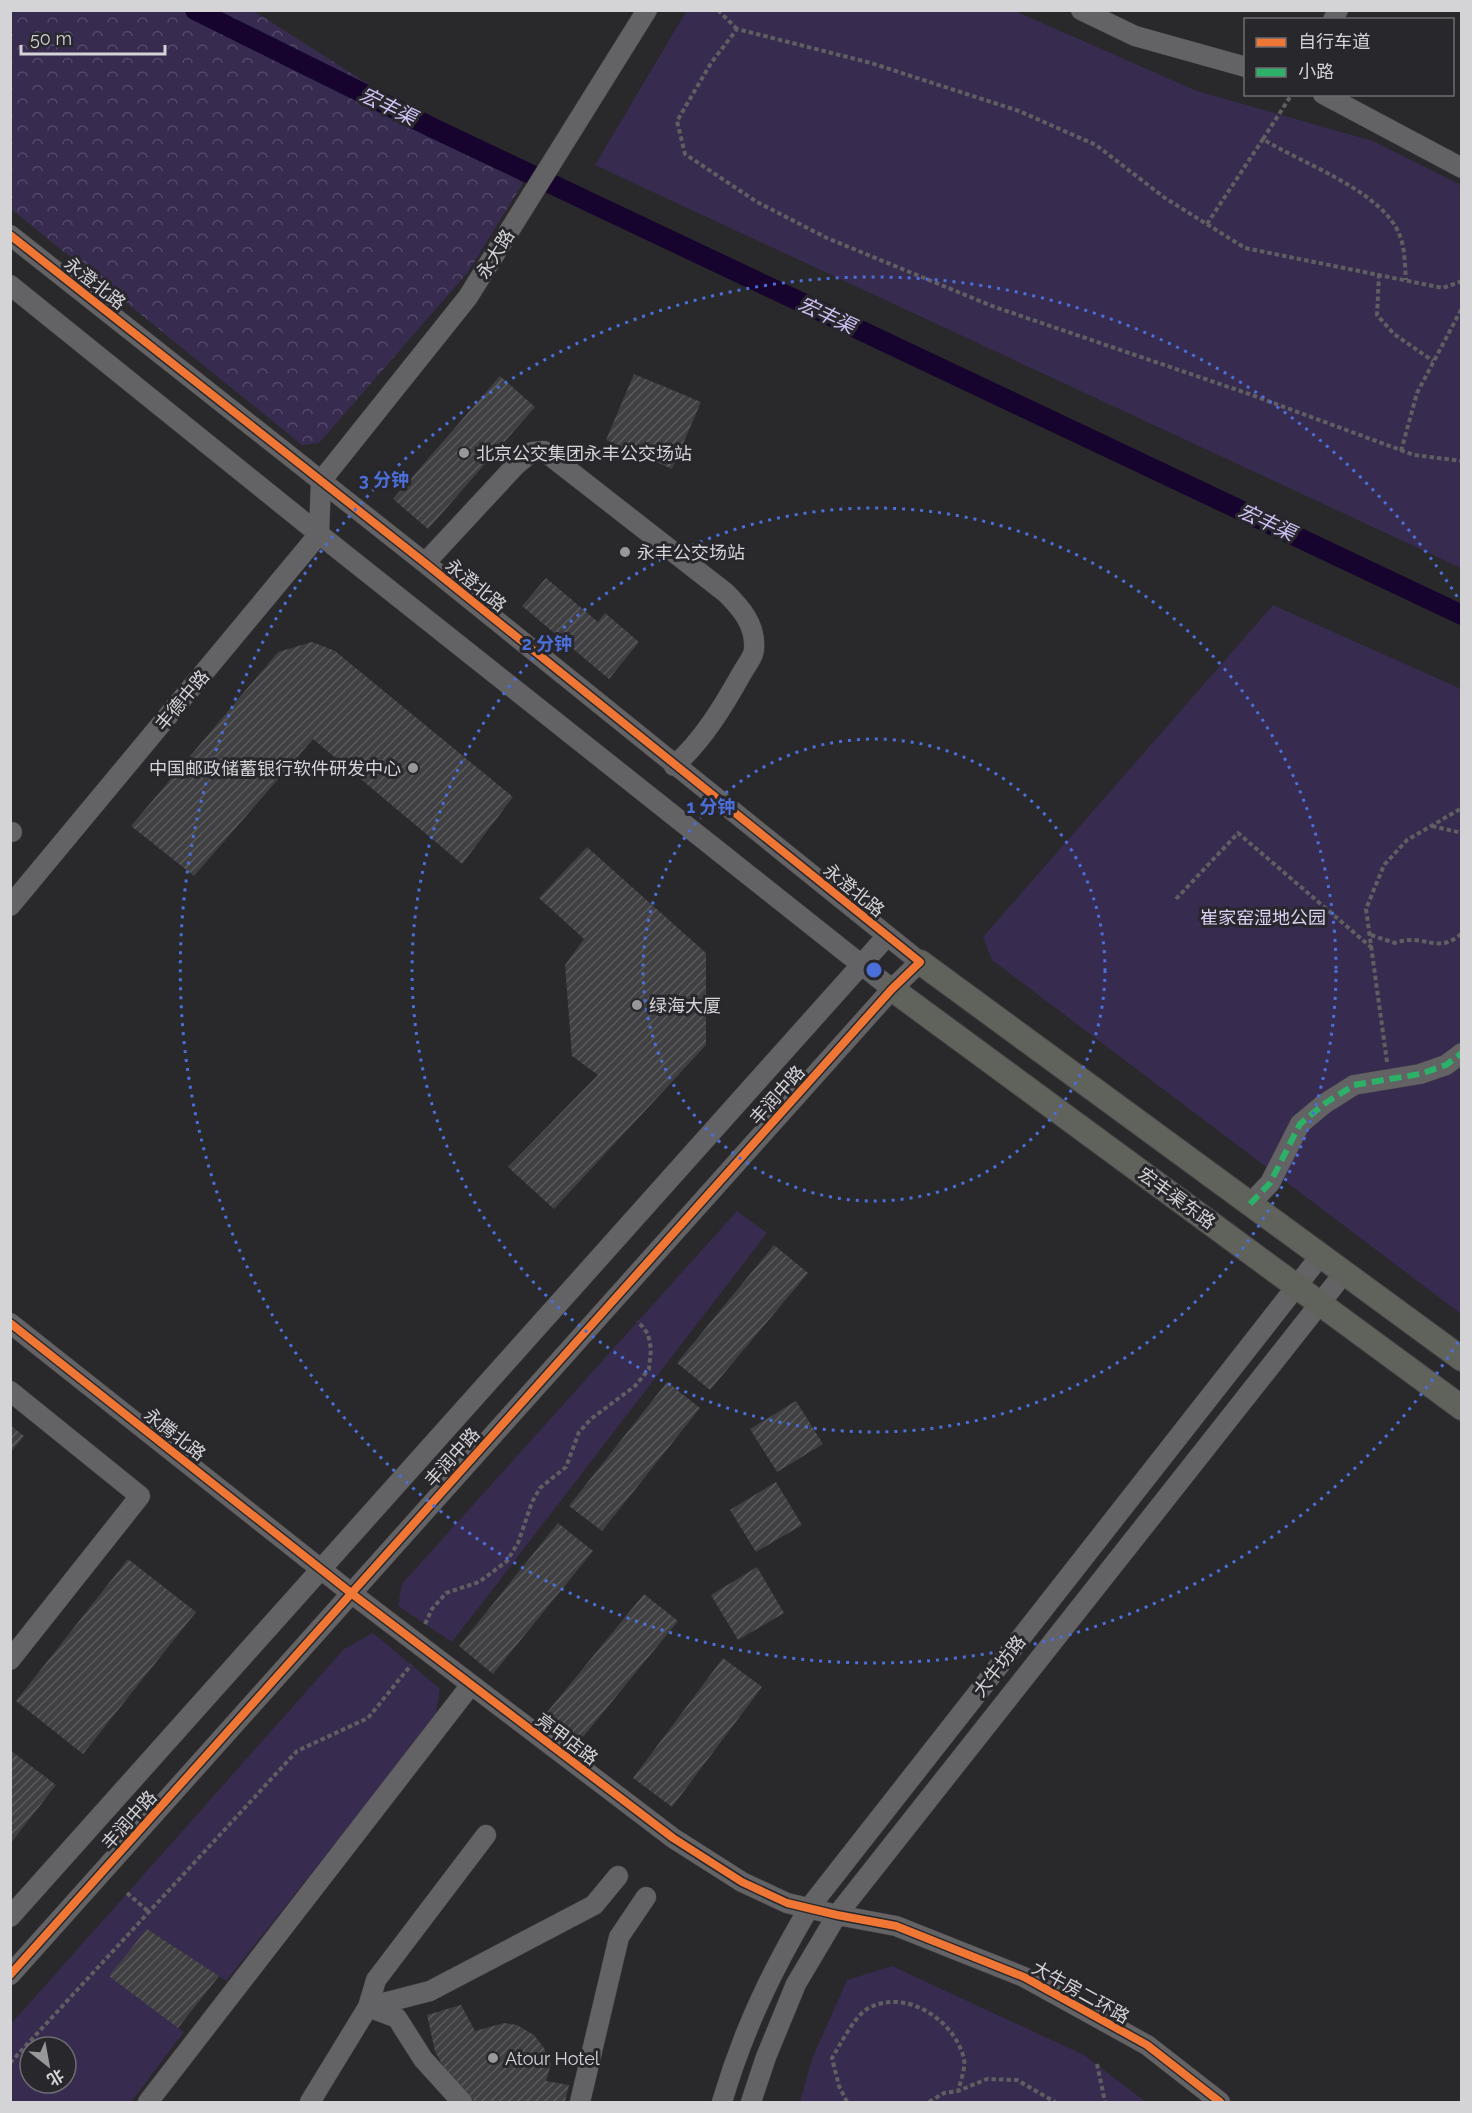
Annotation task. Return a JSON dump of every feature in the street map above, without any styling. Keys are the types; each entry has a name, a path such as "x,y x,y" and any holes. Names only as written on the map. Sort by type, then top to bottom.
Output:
{"main road":[{"path":"920,962 1461,1359"},
{"name":"宏丰渠东路","path":"892,989 1461,1408"}],"street":[{"name":"永大路","path":"321,481 468,297 646,10"},
{"path":"1081,10 1136,36 1244,67"},
{"path":"1327,96 1461,168"},
{"name":"永澄北路","path":"10,235 425,563 920,962"},
{"path":"10,285 319,534 892,989"},
{"path":"425,563 516,465 531,452 544,451 726,593 745,612 753,635 755,651 721,710 685,756 674,765"},
{"path":"319,534 321,481"},
{"name":"丰德中路","path":"10,906 319,534"},
{"name":"丰润中路","path":"10,1917 887,936"},
{"name":"丰润中路","path":"10,1975 892,989 920,962"},
{"path":"1250,1204 1270,1183 1300,1124 1324,1104 1354,1085 1420,1074 1446,1065 1461,1053"},
{"name":"大牛坊路","path":"722,2103 738,2047 766,1983 809,1908 1321,1255"},
{"name":"大牛坊路","path":"751,2103 766,2057 796,1984 837,1916 1344,1273"},
{"name":"永腾北路","path":"10,1323 322,1569"},
{"path":"10,1391 140,1496 10,1660"},
{"name":"亮甲店路","path":"322,1569 471,1686 673,1838 742,1882 787,1903 809,1908"},
{"path":"148,2103 471,1686"},
{"path":"310,2103 368,2007 376,1980 486,1835"},
{"path":"368,2007 430,1991 451,1981 594,1905 618,1876"},
{"path":"580,2103 619,1937 646,1897"},
{"name":"大牛房二环路","path":"809,1908 837,1916 896,1926 1024,1977 1147,2045 1220,2103"},
{"path":"368,2007 397,2018 423,2059 462,2103"}],"path":[{"path":"718,10 737,29 871,63 1019,111 1096,145 1165,198 1245,248 1443,288 1461,281"},
{"path":"737,29 711,63 677,121 685,154 757,202 827,238 993,306 1248,394 1414,456 1461,461"},
{"path":"1206,224 1291,96"},
{"path":"1263,139 1287,155 1353,188 1390,216 1401,239 1406,280"},
{"path":"1379,274 1377,315 1394,334 1433,362"},
{"path":"1401,451 1417,393 1461,308"},
{"path":"1389,1079 1366,909 1384,865 1407,840 1461,808"},
{"path":"1432,826 1461,833"},
{"path":"1176,899 1238,833 1372,948"},
{"path":"1461,898 1461,903"},
{"path":"1371,935 1395,943 1407,939 1422,939 1437,945 1452,942 1461,933"},
{"path":"424,1624 432,1609 446,1593 479,1582 507,1561 518,1543 532,1502 540,1488 566,1467 579,1432 591,1419 635,1386 649,1369 651,1349 648,1334 638,1321"},
{"path":"10,2063 297,1752 368,1718 411,1665"},
{"path":"127,1893 149,1912"},
{"path":"847,2103 839,2086 832,2058 845,2035 866,2009 891,2002 914,2003 937,2018 952,2034 965,2061 958,2091"},
{"path":"1097,2064 1106,2103"},
{"path":"929,2103 944,2092 958,2091 987,2079 1017,2080 1055,2103"}],"green space":[{"path":"687,10 1015,11 1197,91 1373,141 1461,185 1461,568 595,165"},
{"path":"10,11 254,11 523,183 468,272 319,443 302,445 11,209"},
{"name":"崔家窑湿地公园","path":"1273,605 1461,689 1461,1314 992,960 983,937"},
{"path":"737,1211 767,1233 452,1642 398,1606 402,1584"},
{"path":"373,1633 440,1689 435,1718 226,1981 147,1929 110,1976 184,2032 131,2102 11,2102 11,2024 344,1649"},
{"path":"892,1966 1084,2055 1146,2102 800,2102 812,2059 847,1980"}],"building":[{"path":"634,374 701,402 672,469 606,440"},
{"name":"北京公交集团永丰公交场站","path":"500,376 535,407 428,529 393,499"},
{"path":"546,578 598,622 605,613 639,642 609,679 522,606"},
{"name":"中国邮政储蓄银行软件研发中心","path":"312,642 335,651 513,797 462,864 313,739 194,876 131,826 278,652"},
{"name":"绿海大厦","path":"587,847 706,953 706,1045 554,1209 508,1167 598,1075 572,1056 565,965 584,939 539,898"},
{"path":"774,1245 808,1273 710,1390 677,1363"},
{"path":"667,1382 700,1408 602,1531 569,1506"},
{"path":"796,1401 823,1444 777,1472 750,1429"},
{"path":"10,1425 24,1436 10,1453"},
{"path":"776,1482 802,1525 756,1552 730,1510"},
{"path":"558,1523 593,1551 493,1674 459,1646"},
{"path":"128,1559 196,1612 83,1754 16,1701"},
{"path":"757,1567 784,1613 738,1640 711,1595"},
{"path":"644,1594 678,1621 578,1743 544,1716"},
{"path":"723,1658 762,1687 672,1807 633,1778"},
{"path":"10,1750 56,1785 10,1844"},
{"path":"147,1929 219,1976 178,2028 109,1976"},
{"name":"Atour Hotel","path":"461,2005 475,2031 504,2023 517,2025 534,2035 544,2048 551,2064 546,2081 569,2085 565,2102 476,2102 464,2095 447,2074 435,2051 427,2015"}],"waterway":[{"name":"宏丰渠","path":"195,10 433,128 1462,615"}],"marked path":[{"path":"1250,1204 1270,1183 1300,1124 1324,1104 1354,1085 1420,1074 1446,1065 1462,1053"}],"cycle path":[{"path":"10,235 425,563 920,962 892,989 10,1975"},
{"path":"10,1323 351,1593 673,1838 742,1882 787,1903 896,1926 1024,1977 1147,2045 1220,2102"}],"place":[{"name":"北京公交集团永丰公交场站","path":"464,453"},
{"name":"永丰公交场站","path":"625,552"},
{"name":"中国邮政储蓄银行软件研发中心","path":"413,768"},
{"name":"绿海大厦","path":"637,1005"},
{"name":"Atour Hotel","path":"493,2058"}]}
